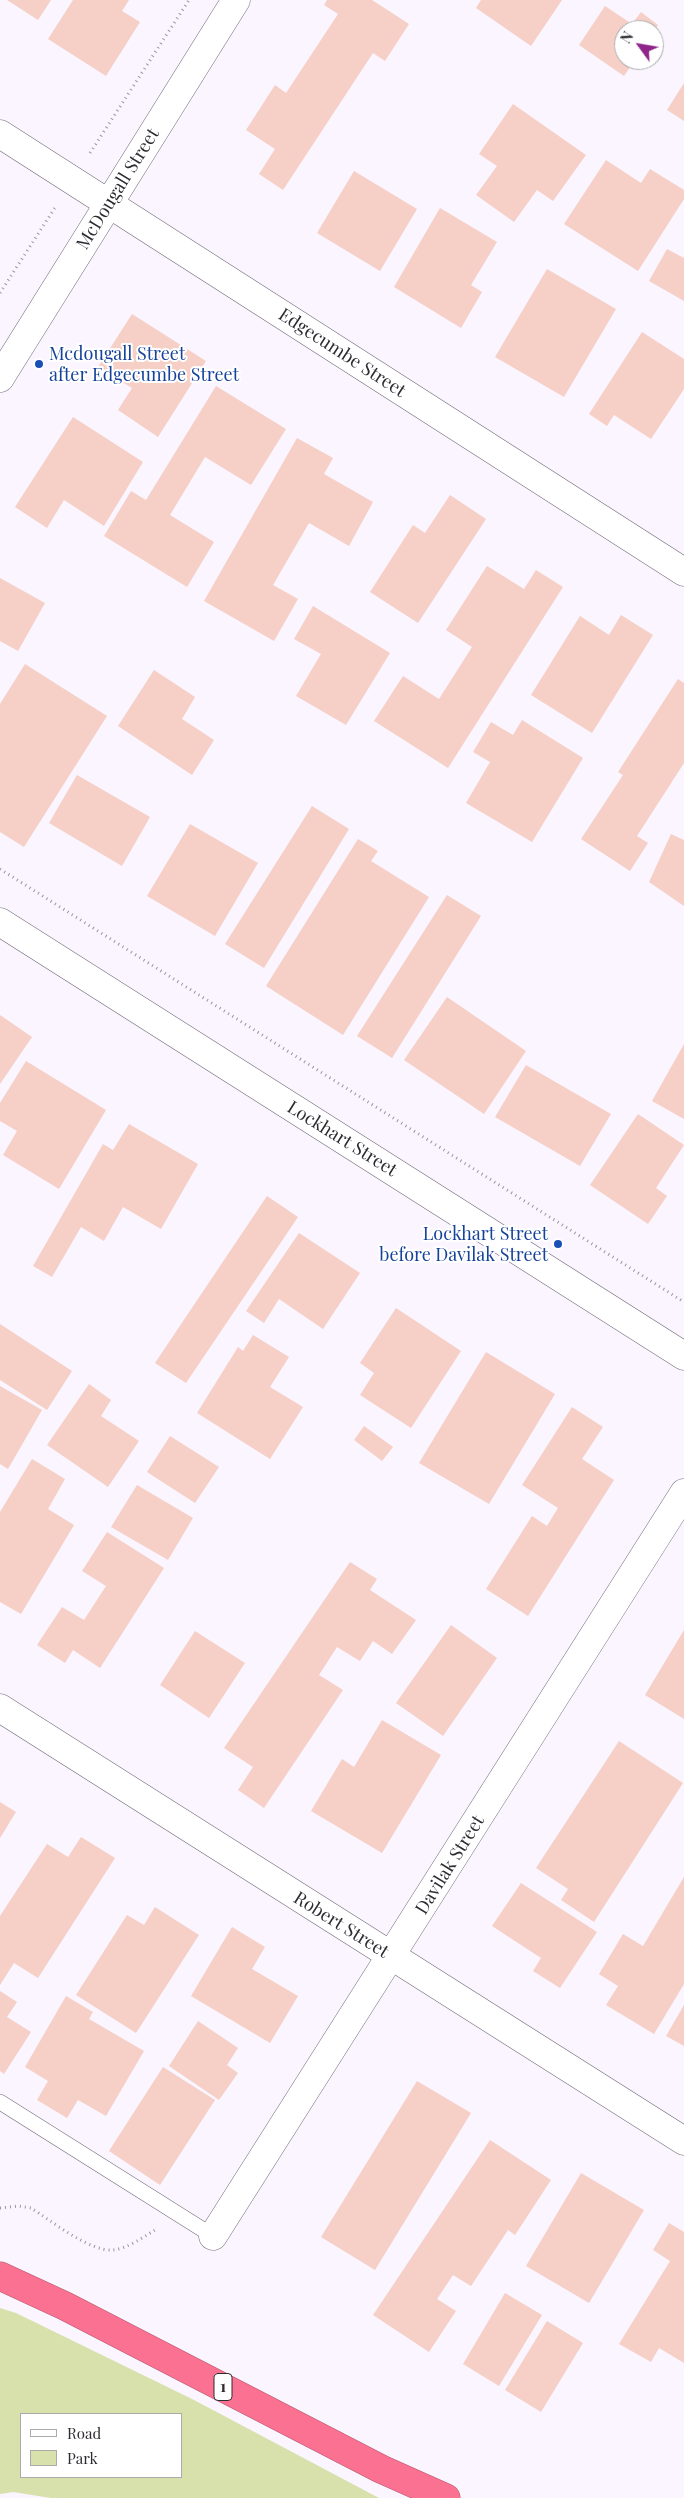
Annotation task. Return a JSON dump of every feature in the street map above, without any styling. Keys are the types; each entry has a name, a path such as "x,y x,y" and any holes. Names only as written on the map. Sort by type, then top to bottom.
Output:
{"highway":[{"name":"1","path":"0,2276 65,2306 380,2469 446,2498"}],"street":[{"name":"McDougall Street","path":"0,378 236,0"},
{"name":"Edgecumbe Street","path":"0,134 684,572"},
{"name":"Lockhart Street","path":"0,922 684,1356"},
{"name":"Davilak Street","path":"213,2236 392,1957 684,1493"},
{"name":"Robert Street","path":"0,1708 684,2141"}],"lane":[{"path":"0,2102 213,2236"}],"path":[{"path":"0,293 189,0"},
{"path":"0,869 684,1302"},
{"path":"0,2208 19,2206 30,2208 97,2249 113,2250 136,2242 160,2226"}],"green space":[{"path":"0,2308 16,2313 194,2400 379,2498 51,2498 13,2492 0,2494"}],"building":[{"path":"7,0 51,0 38,20"},
{"path":"73,0 129,0 122,11 140,22 106,76 48,39"},
{"path":"327,0 372,0 409,24 385,61 373,53 283,190 259,174 275,149 246,130 275,85 286,93 338,14 324,5"},
{"path":"481,0 562,0 531,46 476,8"},
{"path":"605,6 626,20 614,20 614,69 579,45"},
{"path":"641,12 651,20 635,20"},
{"path":"615,70 628,70 624,76"},
{"path":"684,83 684,121 667,110"},
{"path":"513,104 586,155 553,201 537,190 514,222 476,195 497,166 479,154"},
{"path":"606,160 641,183 650,169 684,190 684,199 638,271 564,224"},
{"path":"354,171 417,209 380,271 317,233"},
{"path":"440,208 497,242 471,285 482,292 461,328 394,287"},
{"path":"667,249 684,258 684,301 649,281"},
{"path":"547,269 616,309 564,397 495,357"},
{"path":"132,314 206,361 158,437 118,410 132,388 98,367"},
{"path":"642,332 684,359 684,389 651,439 614,415 607,426 589,414"},
{"path":"216,386 286,429 251,485 205,457 170,515 214,542 187,587 104,536 131,491 146,500"},
{"path":"73,417 143,462 104,526 64,500 47,528 15,507"},
{"path":"297,438 333,458 324,474 373,502 349,546 309,523 273,585 298,599 274,641 204,601"},
{"path":"450,495 486,519 418,623 370,592 413,525 425,533"},
{"path":"487,566 524,589 536,570 563,587 448,768 374,721 403,676 439,699 472,647 446,630"},
{"path":"0,578 45,603 18,651 0,641"},
{"path":"313,606 390,653 346,725 296,696 321,654 294,639"},
{"path":"621,615 653,635 592,733 531,695 580,616 609,635"},
{"path":"25,664 107,716 24,847 0,832 0,704"},
{"path":"154,670 195,697 182,719 214,740 192,775 118,726"},
{"path":"678,679 684,683 684,763 637,836 648,843 630,871 581,839 623,775 618,772"},
{"path":"522,720 583,758 532,842 466,803 490,762 473,752 491,722 513,735"},
{"path":"77,775 150,817 122,866 49,823"},
{"path":"312,806 349,829 264,968 225,944"},
{"path":"190,824 258,863 215,936 147,896"},
{"path":"671,834 684,840 684,906 649,882"},
{"path":"358,839 378,851 371,861 429,897 343,1035 266,986"},
{"path":"447,895 481,916 392,1058 357,1036"},
{"path":"447,997 526,1051 484,1114 404,1060"},
{"path":"0,1015 32,1037 0,1084"},
{"path":"684,1044 684,1119 652,1101"},
{"path":"26,1061 106,1110 59,1189 3,1155 17,1131 0,1121 0,1103"},
{"path":"526,1065 611,1114 580,1166 495,1117"},
{"path":"638,1114 684,1145 656,1188 667,1196 648,1224 590,1185"},
{"path":"129,1124 198,1164 161,1229 123,1207 104,1241 81,1227 52,1277 33,1266 103,1144 113,1150"},
{"path":"267,1196 298,1217 186,1383 155,1363"},
{"path":"299,1233 360,1273 323,1329 279,1299 264,1323 246,1311"},
{"path":"396,1308 461,1351 411,1428 360,1395 374,1373 360,1363"},
{"path":"0,1324 72,1371 47,1410 0,1380"},
{"path":"253,1335 289,1357 270,1387 303,1407 270,1459 197,1413 238,1347 243,1351"},
{"path":"486,1352 555,1394 489,1504 419,1463"},
{"path":"89,1384 111,1400 101,1416 139,1441 108,1487 47,1445"},
{"path":"0,1386 42,1410 8,1469 0,1464"},
{"path":"572,1407 603,1427 582,1459 614,1480 528,1616 486,1589 532,1516 547,1526 558,1508 522,1485"},
{"path":"364,1426 393,1447 382,1461 354,1440"},
{"path":"170,1436 219,1467 195,1503 147,1472"},
{"path":"32,1459 65,1479 48,1509 74,1525 21,1614 0,1602 0,1512"},
{"path":"137,1485 193,1518 168,1560 111,1527"},
{"path":"107,1532 164,1568 100,1668 73,1650 65,1663 37,1645 62,1607 84,1620 106,1586 82,1571"},
{"path":"350,1562 377,1579 370,1590 416,1620 392,1654 373,1641 360,1661 337,1647 319,1675 343,1690 264,1808 238,1790 253,1767 224,1748"},
{"path":"451,1625 497,1658 443,1736 396,1703"},
{"path":"684,1630 684,1719 645,1695"},
{"path":"195,1631 245,1663 209,1718 160,1685"},
{"path":"382,1720 441,1755 382,1853 311,1811 342,1759 354,1767"},
{"path":"619,1741 683,1783 594,1922 561,1900 568,1889 536,1868"},
{"path":"0,1802 16,1812 0,1838"},
{"path":"81,1837 115,1858 38,1978 14,1963 0,1985 0,1916 47,1844 68,1857"},
{"path":"684,1877 684,1984 654,2034 606,2005 618,1986 599,1974 623,1934 643,1946"},
{"path":"521,1883 597,1932 560,1988 533,1971 541,1958 492,1926"},
{"path":"155,1907 199,1935 136,2033 76,1995 127,1915 144,1925"},
{"path":"232,1927 265,1947 252,1969 298,1996 270,2043 191,1996"},
{"path":"0,1991 17,2002 7,2017 31,2032 4,2074 0,2071"},
{"path":"66,1996 93,2012 89,2019 144,2051 106,2116 78,2100 67,2118 37,2100 48,2081 25,2067"},
{"path":"684,2005 684,2046 666,2036"},
{"path":"198,2021 238,2048 227,2065 238,2073 219,2100 169,2066"},
{"path":"163,2067 215,2100 160,2185 109,2151"},
{"path":"417,2081 471,2113 375,2270 321,2237"},
{"path":"490,2140 551,2180 515,2235 508,2230 471,2286 453,2275 437,2299 456,2311 429,2352 373,2315"},
{"path":"581,2173 644,2210 589,2303 526,2266"},
{"path":"669,2223 684,2232 684,2363 659,2348 651,2362 619,2344 670,2261 653,2250"},
{"path":"505,2293 542,2315 499,2386 463,2364"},
{"path":"547,2321 583,2343 541,2412 505,2390"}],"place":[{"name":"Mcdougall Street after Edgecumbe Street","path":"39,364"},
{"name":"Lockhart Street before Davilak Street","path":"558,1244"}]}
